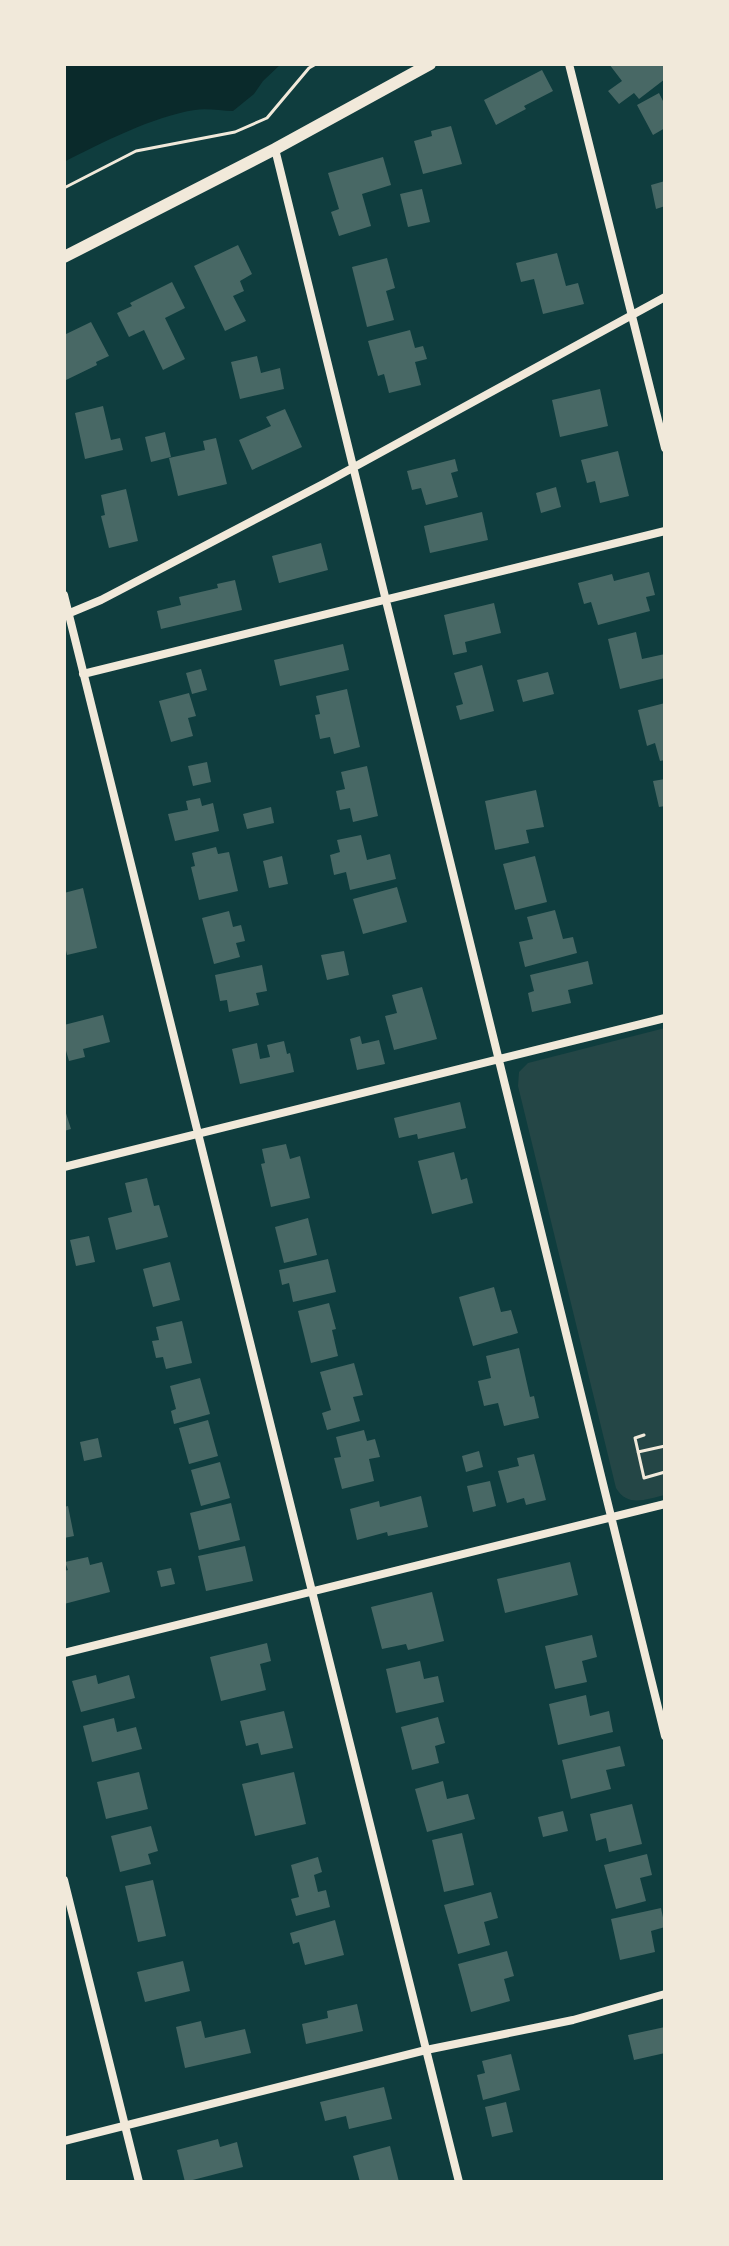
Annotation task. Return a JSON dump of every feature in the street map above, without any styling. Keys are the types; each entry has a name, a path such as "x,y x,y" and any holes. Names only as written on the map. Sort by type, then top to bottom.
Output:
{"street":[{"path":"64,257 275,149 430,64"},
{"path":"569,64 665,448"},
{"path":"275,149 665,1736"},
{"path":"66,615 101,600 353,468 665,297"},
{"path":"83,674 665,531"},
{"path":"64,595 66,615 459,2182"},
{"path":"64,1167 665,1018"},
{"path":"64,1653 665,1504"},
{"path":"64,1880 139,2182"},
{"path":"64,2141 426,2050 573,2020 665,1994"}],"path":[{"path":"64,188 136,151 235,132 267,118 309,68 316,64"},
{"path":"644,1435 635,1438 644,1478 665,1472"},
{"path":"638,1452 665,1446"}],"shaded area":[{"path":"64,64 281,64 254,94 233,111 200,109 162,118 64,162"},
{"path":"665,1028 665,1495 632,1500 616,1488 518,1086 519,1072 528,1063"}],"building":[{"path":"609,64 665,64 665,79 639,99 634,93 619,104 608,91 622,81"},
{"path":"542,70 553,91 496,125 484,100"},
{"path":"659,93 665,105 665,128 653,135 637,105"},
{"path":"451,126 462,164 423,174 414,141 432,136 431,131"},
{"path":"383,157 391,185 362,194 371,226 339,236 331,212 339,209 328,173"},
{"path":"665,181 665,206 656,209 651,185"},
{"path":"422,189 430,222 408,227 400,194"},
{"path":"238,245 252,274 240,281 244,291 233,296 246,321 225,331 194,266"},
{"path":"557,253 566,286 578,283 584,304 543,314 534,279 521,282 516,263"},
{"path":"387,258 395,288 386,291 394,320 367,327 352,267"},
{"path":"172,282 185,308 165,318 185,359 163,370 144,330 129,337 117,313"},
{"path":"91,322 109,356 66,380 64,335"},
{"path":"410,330 415,348 423,346 427,359 415,362 421,385 389,393 384,374 378,376 368,341"},
{"path":"257,356 261,373 280,368 284,389 240,399 231,362"},
{"path":"600,389 608,426 560,437 552,400"},
{"path":"103,406 111,440 120,438 123,450 85,459 75,413"},
{"path":"285,409 302,447 252,470 239,440 271,426 266,417"},
{"path":"165,432 171,457 151,462 145,437"},
{"path":"216,438 227,484 178,496 169,458 205,450 203,441"},
{"path":"618,451 629,496 600,503 595,481 587,483 581,460"},
{"path":"455,459 458,471 451,473 458,497 426,505 421,488 412,490 407,471"},
{"path":"556,487 561,507 541,513 536,493"},
{"path":"126,489 138,541 109,548 101,516 105,515 101,495"},
{"path":"482,512 488,540 430,553 424,526"},
{"path":"321,543 328,570 279,583 272,556"},
{"path":"649,572 655,595 646,597 650,611 598,625 591,602 584,604 578,583 612,574 614,581"},
{"path":"235,580 242,610 161,629 157,611 181,605 179,597 218,588 217,584"},
{"path":"494,603 501,633 465,642 467,652 453,655 444,615"},
{"path":"636,632 642,659 665,654 665,678 620,689 608,639"},
{"path":"343,644 349,670 280,686 274,660"},
{"path":"482,665 494,711 460,720 456,706 463,704 454,673"},
{"path":"201,669 207,690 192,694 186,673"},
{"path":"548,672 554,694 523,702 517,680"},
{"path":"347,689 360,747 334,754 330,737 320,739 315,715 320,714 316,696"},
{"path":"189,693 196,716 188,718 193,736 171,742 159,701"},
{"path":"665,703 665,760 660,761 655,743 647,746 638,710"},
{"path":"207,762 211,782 193,786 188,766"},
{"path":"367,766 378,816 353,822 350,808 340,810 336,791 345,789 341,772"},
{"path":"665,779 665,806 659,807 653,781"},
{"path":"536,790 544,827 526,830 529,843 495,850 485,801"},
{"path":"200,798 202,806 213,803 219,831 175,841 168,814 188,810 186,801"},
{"path":"271,807 274,823 247,829 243,814"},
{"path":"361,835 367,860 390,854 396,879 350,890 346,872 334,875 330,855 340,852 337,840"},
{"path":"216,847 218,854 229,852 238,891 199,900 191,867 195,866 192,853"},
{"path":"282,856 288,884 269,888 263,861"},
{"path":"535,856 547,902 515,910 503,864"},
{"path":"397,887 407,922 363,934 353,899"},
{"path":"83,888 97,948 67,955 64,893"},
{"path":"555,910 563,939 573,937 577,953 525,967 519,942 533,939 527,917"},
{"path":"229,911 233,927 241,925 245,941 236,943 240,957 214,964 202,918"},
{"path":"344,951 349,975 327,980 321,955"},
{"path":"588,961 593,984 568,990 571,1003 532,1012 528,993 534,991 530,975"},
{"path":"262,965 267,991 256,993 259,1005 229,1012 227,1000 220,1001 215,975"},
{"path":"422,987 437,1039 394,1050 385,1016 397,1013 392,995"},
{"path":"103,1015 110,1042 83,1049 85,1057 69,1061 64,1044 64,1025"},
{"path":"360,1036 362,1044 379,1040 385,1064 357,1070 350,1039"},
{"path":"284,1041 294,1072 240,1084 232,1049 257,1043 260,1059 270,1057 267,1045"},
{"path":"460,1102 466,1128 418,1139 417,1134 399,1138 394,1118"},
{"path":"64,1107 71,1129 64,1131"},
{"path":"286,1144 290,1159 300,1156 310,1198 271,1207 261,1164 265,1163 262,1149"},
{"path":"454,1152 461,1180 467,1178 473,1203 432,1214 418,1161"},
{"path":"147,1178 154,1206 159,1205 168,1237 116,1250 108,1218 132,1212 125,1183"},
{"path":"308,1218 317,1255 284,1263 275,1227"},
{"path":"89,1236 95,1262 76,1266 70,1240"},
{"path":"328,1259 336,1292 293,1302 289,1283 282,1285 279,1270"},
{"path":"170,1262 180,1300 153,1307 143,1269"},
{"path":"494,1287 501,1312 511,1310 518,1333 473,1346 459,1297"},
{"path":"329,1303 336,1329 332,1330 338,1356 311,1363 298,1311"},
{"path":"182,1321 192,1363 166,1369 163,1357 156,1358 152,1341 159,1340 156,1327"},
{"path":"519,1348 530,1397 534,1396 539,1418 504,1426 498,1403 484,1406 478,1381 491,1378 486,1356"},
{"path":"354,1363 363,1395 353,1397 360,1421 327,1430 322,1413 331,1410 320,1372"},
{"path":"200,1378 210,1414 174,1424 171,1411 176,1409 170,1386"},
{"path":"208,1420 218,1456 189,1464 179,1428"},
{"path":"364,1430 367,1441 375,1439 380,1457 369,1459 374,1481 342,1489 334,1458 341,1457 336,1437"},
{"path":"98,1438 102,1457 84,1461 80,1442"},
{"path":"479,1451 483,1467 466,1472 462,1456"},
{"path":"534,1454 546,1500 526,1505 524,1498 507,1503 498,1471 519,1466 517,1458"},
{"path":"220,1462 230,1498 201,1506 191,1470"},
{"path":"490,1481 496,1506 473,1512 467,1486"},
{"path":"421,1496 428,1527 388,1536 387,1532 357,1540 350,1509 379,1501 380,1507"},
{"path":"231,1503 240,1540 199,1550 190,1513"},
{"path":"68,1506 74,1536 64,1538 64,1507"},
{"path":"245,1546 253,1581 206,1591 198,1556"},
{"path":"88,1557 90,1565 102,1562 110,1592 64,1604 64,1571 68,1570 65,1562"},
{"path":"570,1562 578,1595 505,1613 497,1579"},
{"path":"171,1568 175,1584 161,1587 157,1571"},
{"path":"432,1592 444,1641 408,1650 406,1644 382,1649 371,1607"},
{"path":"592,1635 597,1657 582,1661 587,1682 555,1689 545,1646"},
{"path":"267,1643 271,1661 260,1664 266,1690 221,1701 210,1657"},
{"path":"420,1661 424,1679 438,1676 444,1702 396,1713 386,1669"},
{"path":"96,1675 98,1684 129,1675 135,1698 81,1712 72,1681"},
{"path":"586,1695 590,1716 609,1711 613,1732 558,1745 549,1704"},
{"path":"284,1711 293,1748 261,1755 258,1743 246,1746 240,1721"},
{"path":"438,1717 445,1743 435,1746 439,1763 412,1770 401,1727"},
{"path":"114,1718 117,1732 136,1727 142,1749 92,1762 83,1726"},
{"path":"620,1746 625,1766 606,1770 611,1789 571,1799 562,1760"},
{"path":"139,1772 148,1809 106,1819 97,1782"},
{"path":"294,1772 306,1824 255,1836 242,1784"},
{"path":"443,1781 447,1799 468,1794 475,1819 427,1832 415,1789"},
{"path":"632,1804 642,1844 609,1852 606,1838 596,1841 590,1814"},
{"path":"563,1811 568,1831 543,1837 538,1817"},
{"path":"151,1826 158,1851 148,1854 151,1864 120,1872 111,1836"},
{"path":"462,1833 474,1885 444,1892 432,1840"},
{"path":"647,1854 652,1875 640,1878 646,1901 616,1909 604,1865"},
{"path":"318,1857 322,1872 314,1875 318,1892 326,1890 330,1907 296,1916 291,1899 299,1897 291,1865"},
{"path":"153,1880 166,1936 138,1942 125,1886"},
{"path":"491,1892 498,1918 484,1922 490,1945 458,1954 444,1905"},
{"path":"661,1908 665,1927 651,1931 655,1952 620,1960 611,1919"},
{"path":"335,1920 344,1955 305,1965 299,1942 293,1944 290,1933"},
{"path":"507,1951 514,1976 504,1979 510,2001 471,2012 458,1964"},
{"path":"183,1961 190,1991 145,2002 137,1972"},
{"path":"357,2004 363,2031 306,2044 302,2024 328,2018 327,2011"},
{"path":"201,2021 205,2038 245,2029 251,2053 185,2068 176,2027"},
{"path":"665,2027 665,2053 634,2060 628,2035"},
{"path":"511,2054 520,2090 483,2100 477,2075 485,2073 482,2061"},
{"path":"384,2087 392,2119 349,2129 346,2116 325,2121 320,2102"},
{"path":"506,2102 513,2132 492,2137 485,2107"},
{"path":"218,2139 220,2147 237,2142 243,2167 185,2182 177,2150"},
{"path":"390,2146 399,2182 360,2182 353,2156"}]}
